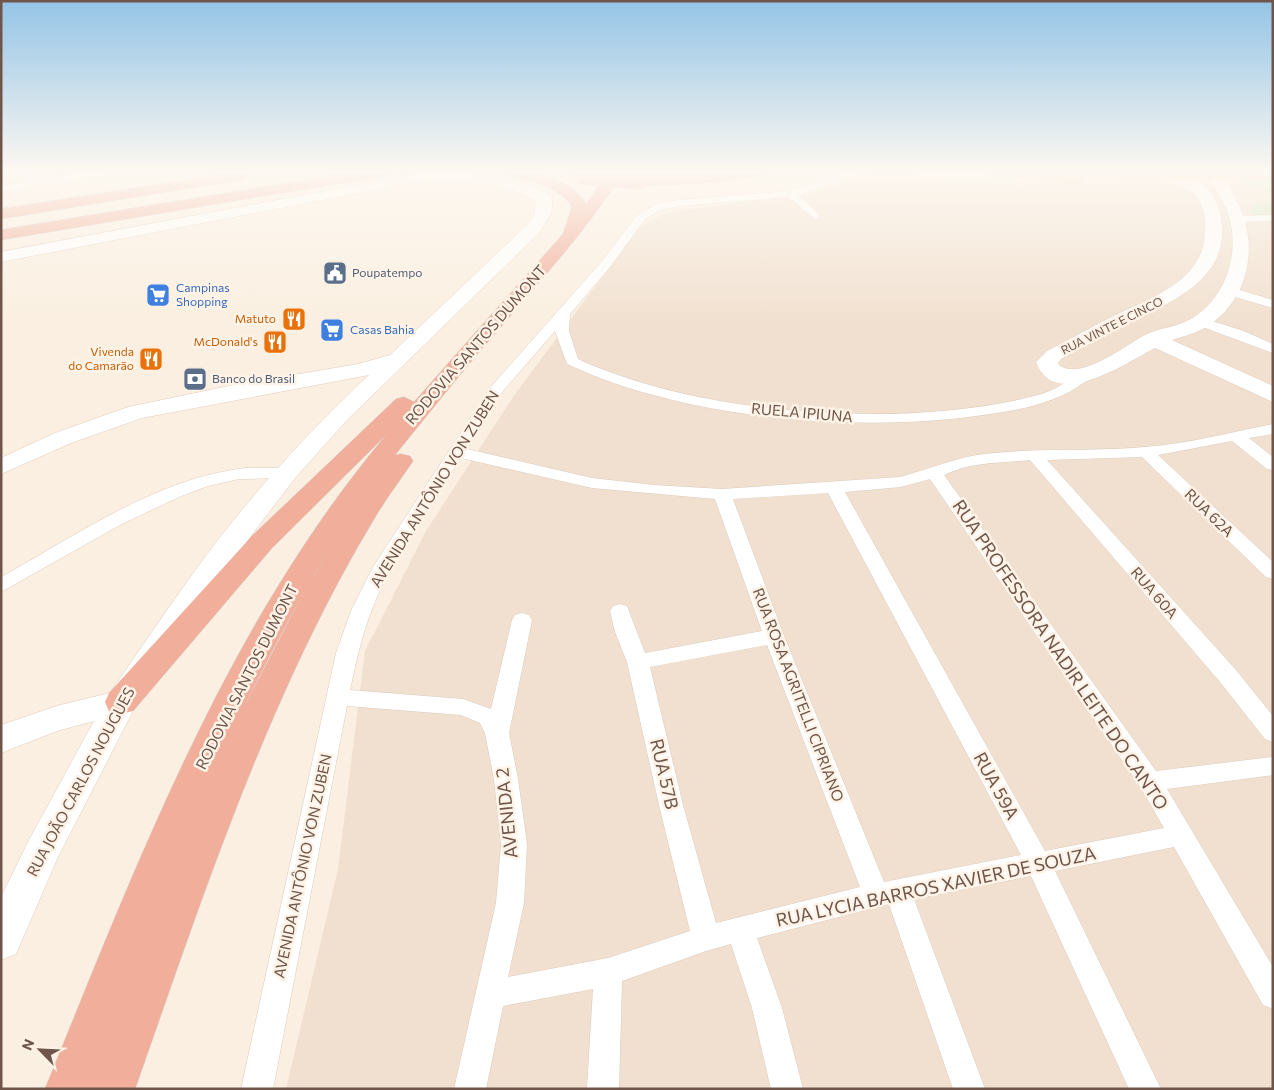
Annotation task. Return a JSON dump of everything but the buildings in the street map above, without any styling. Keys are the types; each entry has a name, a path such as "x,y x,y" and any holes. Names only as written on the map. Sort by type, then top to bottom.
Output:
{"highway":[{"path":"1,227 30,222"},
{"path":"1,235 77,222"},
{"path":"569,240 575,222"},
{"name":"RODOVIA SANTOS DUMONT","path":"68,1089 133,923 206,751 272,621 334,520 391,444 507,307 569,240 583,222"},
{"name":"RODOVIA SANTOS DUMONT","path":"112,1089 176,915 251,727 322,586 364,513 412,445 600,222"},
{"path":"122,702 262,542 507,307"}],"street":[{"name":"RUA JOÃO CARLOS NOUGUES","path":"1,257 185,222"},
{"name":"RUA JOÃO CARLOS NOUGUES","path":"1,941 41,853 122,702 208,573 286,474 339,414 533,230 538,222"},
{"name":"AVENIDA ANTÔNIO VON ZUBEN","path":"257,1089 347,653 365,602 382,567 498,388 563,314 639,222"},
{"name":"RUA VINTE E CINCO","path":"1081,378 1055,373 1048,368 1047,362 1054,355 1166,298 1200,271 1213,247 1215,237 1213,222"},
{"path":"1081,378 1161,336 1202,322 1221,304 1230,292 1239,256 1240,235 1238,222"},
{"path":"1230,292 1273,304"},
{"path":"1146,308 1169,318 1171,322 1161,336"},
{"name":"RUELA IPIUNA","path":"563,314 562,331 572,361 592,371 619,382 709,402 778,414 910,418 971,413 1016,406 1060,392 1072,386 1081,378"},
{"path":"1202,322 1236,333 1273,349"},
{"path":"1161,336 1273,395"},
{"path":"1,468 63,438 136,412 362,370 400,358"},
{"path":"279,384 313,387 324,392 330,396 339,414"},
{"path":"456,452 592,483 654,490 722,494 835,490 901,482 934,473 951,465 1034,455 1146,452 1273,429"},
{"path":"1236,436 1273,465"},
{"name":"RUA 62A","path":"1146,452 1273,573"},
{"name":"RUA 60A","path":"1034,455 1228,676 1273,733"},
{"path":"1,586 146,505 183,489 232,475 251,472 286,474"},
{"name":"RUA PROFESSORA NADIR LEITE DO CANTO","path":"934,473 1150,781 1273,995"},
{"name":"RUA 59A","path":"835,490 1039,864 1145,1089"},
{"name":"RUA ROSA AGRITELLI CIPRIANO","path":"722,494 774,636 887,893 969,1089"},
{"name":"RUA 57B","path":"620,610 625,632 638,662 671,805 706,938"},
{"path":"497,733 522,620"},
{"path":"638,662 774,636"},
{"name":"AVENIDA 2","path":"338,697 462,707 488,717 497,733 506,779 514,844 510,903 470,1089"},
{"path":"1,740 28,727 61,716 122,702"},
{"path":"1150,781 1273,766"},
{"name":"RUA LYCIA BARROS XAVIER DE SOUZA","path":"489,995 608,972 706,938 887,893 1181,836"},
{"path":"740,930 767,1008 787,1089"},
{"path":"603,1089 608,972"}],"shaded area":[{"path":"649,222 1273,222 1273,1089 286,1089 338,869 365,651 426,531 513,397 639,227"}],"place":[{"name":"Poupatempo","path":"335,273"},
{"name":"Campinas Shopping","path":"158,295"},
{"name":"Matuto","path":"294,319"},
{"name":"Casas Bahia","path":"332,330"},
{"name":"McDonald's","path":"275,342"},
{"name":"Vivenda do Camarão","path":"151,359"},
{"name":"Banco do Brasil","path":"195,379"}]}
